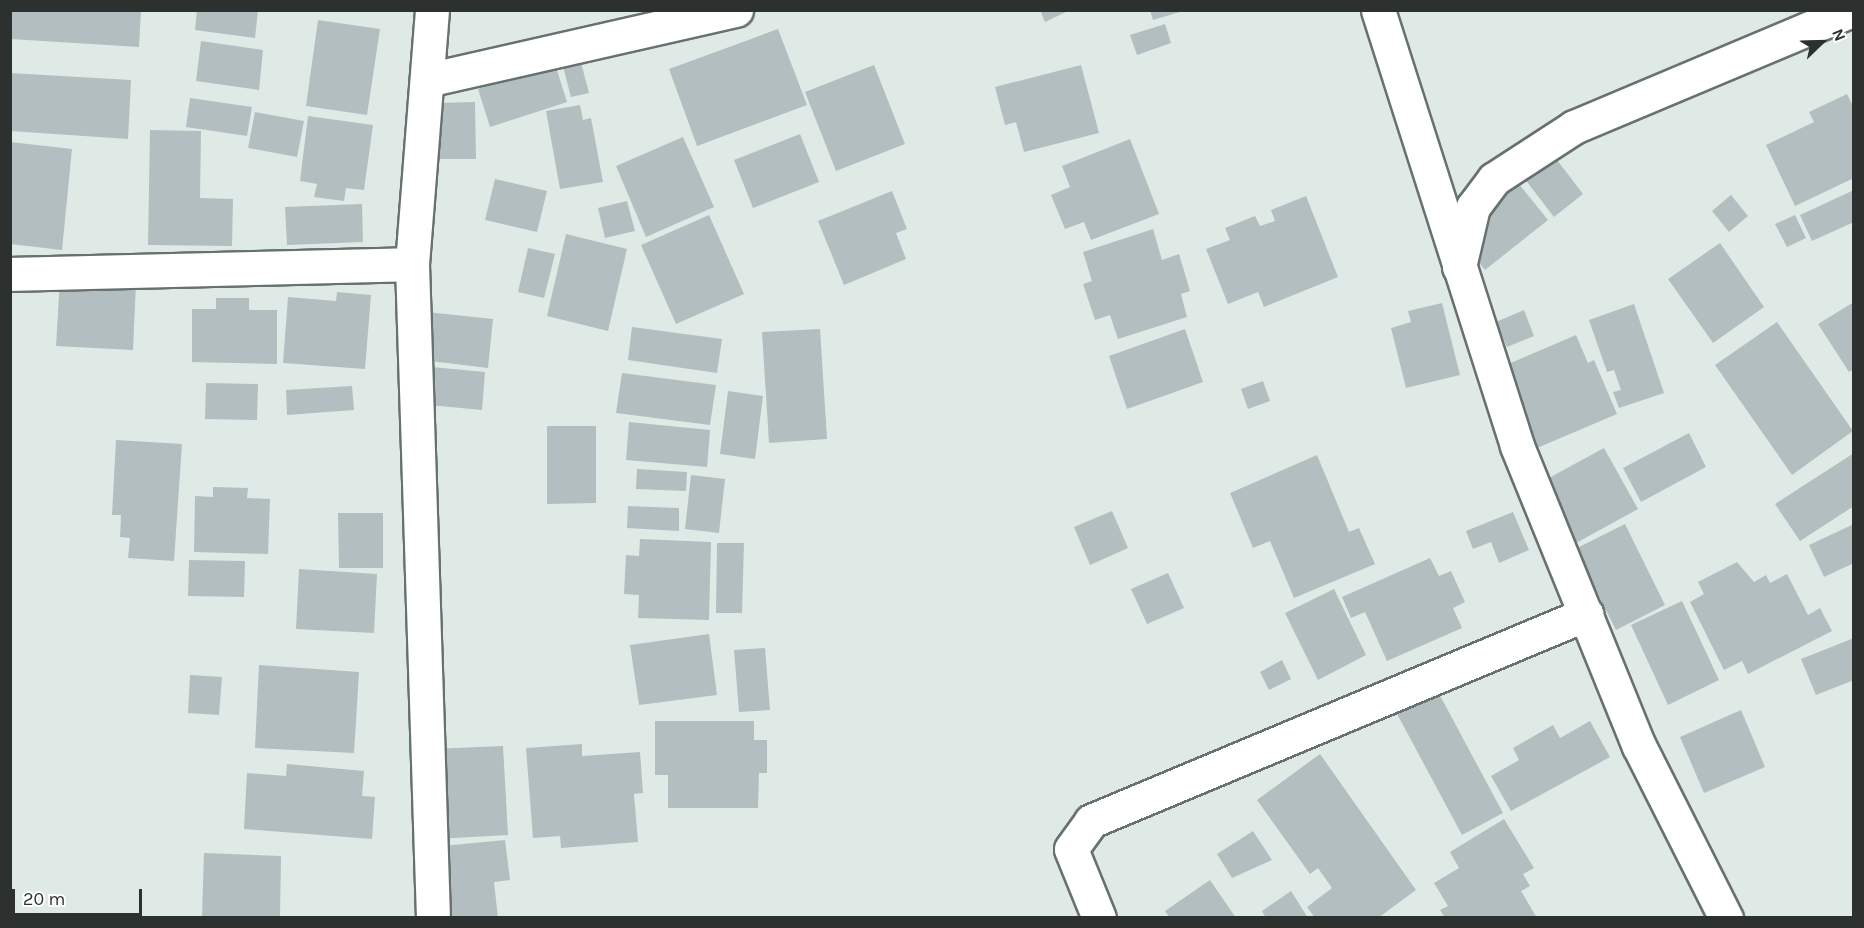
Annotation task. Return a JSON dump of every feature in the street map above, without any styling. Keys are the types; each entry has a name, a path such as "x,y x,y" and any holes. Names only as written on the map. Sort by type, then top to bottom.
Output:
{"street":[{"path":"432,10 412,264 433,918"},
{"path":"427,80 736,10"},
{"path":"1378,10 1517,446 1639,746 1726,918"},
{"path":"1459,267 1473,207 1494,179 1574,127 1852,10"},
{"path":"10,274 412,264"},
{"path":"1100,918 1071,849 1091,821 1586,614"}],"building":[{"path":"10,10 141,10 139,47 10,39"},
{"path":"197,10 258,10 255,38 195,30"},
{"path":"1040,10 1070,10 1045,22"},
{"path":"1150,10 1183,10 1183,11 1153,20"},
{"path":"318,20 380,29 367,115 306,106"},
{"path":"1165,24 1171,43 1137,55 1130,35"},
{"path":"778,29 807,105 697,146 669,69"},
{"path":"201,41 263,50 259,90 196,81"},
{"path":"579,55 589,93 571,97 561,59"},
{"path":"555,64 567,102 490,127 478,89"},
{"path":"874,65 905,144 836,171 805,92"},
{"path":"1081,65 1099,133 1024,152 1016,122 1005,125 995,87"},
{"path":"10,73 131,80 128,139 10,131"},
{"path":"1847,94 1854,108 1854,178 1795,206 1766,145 1814,122 1809,112"},
{"path":"190,98 252,107 247,136 186,127"},
{"path":"475,102 476,159 437,159 436,103"},
{"path":"580,105 583,120 591,118 603,182 560,189 546,111"},
{"path":"255,112 304,121 297,157 248,148"},
{"path":"308,116 373,125 364,190 346,188 344,201 314,197 317,184 300,181"},
{"path":"150,130 201,131 200,198 233,199 232,246 148,245"},
{"path":"800,134 819,182 753,208 734,160"},
{"path":"683,137 714,207 646,237 616,166"},
{"path":"1130,139 1159,214 1091,240 1084,222 1065,229 1051,195 1070,187 1062,166"},
{"path":"10,142 72,149 62,250 10,244"},
{"path":"1554,156 1583,194 1554,217 1524,178"},
{"path":"495,179 547,191 537,232 485,220"},
{"path":"1519,184 1548,220 1485,270 1457,235"},
{"path":"1854,190 1854,222 1812,241 1800,215"},
{"path":"892,191 907,229 896,233 906,259 844,285 818,221"},
{"path":"1731,195 1748,216 1729,232 1712,211"},
{"path":"1306,196 1338,277 1264,307 1258,292 1228,304 1206,249 1230,240 1225,228 1255,216 1260,226 1275,221 1271,210"},
{"path":"627,201 635,231 605,238 598,208"},
{"path":"362,204 363,242 287,245 285,207"},
{"path":"709,215 744,294 676,324 641,245"},
{"path":"1795,215 1806,238 1787,247 1775,224"},
{"path":"1153,229 1162,260 1179,254 1190,291 1181,294 1187,317 1118,339 1110,315 1095,320 1083,284 1092,281 1083,252"},
{"path":"566,234 627,249 608,331 547,316"},
{"path":"1720,243 1764,307 1713,343 1668,279"},
{"path":"528,248 555,254 544,298 518,292"},
{"path":"60,279 136,283 133,350 56,346"},
{"path":"337,292 371,295 365,369 283,363 288,297 336,301"},
{"path":"216,298 249,298 249,310 277,310 277,364 192,362 192,309 216,309"},
{"path":"1854,302 1854,369 1849,372 1818,324"},
{"path":"1442,303 1460,375 1406,388 1391,328 1411,322 1408,311"},
{"path":"1634,304 1664,393 1619,408 1613,392 1621,390 1614,370 1607,372 1589,320"},
{"path":"1524,310 1534,336 1507,347 1496,322"},
{"path":"427,312 493,319 488,368 422,360"},
{"path":"1777,322 1853,431 1792,475 1715,365"},
{"path":"632,327 722,339 717,373 628,360"},
{"path":"820,329 827,439 769,443 762,332"},
{"path":"1185,329 1203,382 1127,409 1109,356"},
{"path":"1576,335 1588,363 1594,360 1617,414 1530,451 1509,402 1519,397 1506,365"},
{"path":"421,366 485,372 482,410 418,404"},
{"path":"622,373 716,385 710,425 616,413"},
{"path":"1263,381 1270,401 1248,409 1241,389"},
{"path":"206,383 258,384 257,420 205,419"},
{"path":"352,386 354,410 287,415 286,390"},
{"path":"728,391 763,396 755,459 720,454"},
{"path":"629,422 710,430 707,467 626,460"},
{"path":"547,426 596,426 596,503 547,504"},
{"path":"1689,433 1706,467 1641,502 1623,468"},
{"path":"116,440 182,444 174,561 128,558 130,538 120,537 121,515 112,515"},
{"path":"1604,448 1638,509 1558,553 1525,491"},
{"path":"1854,453 1854,506 1800,541 1775,504"},
{"path":"1317,455 1349,532 1359,528 1375,564 1294,598 1270,541 1253,548 1230,493"},
{"path":"637,469 687,472 686,491 636,489"},
{"path":"691,475 725,479 719,533 685,529"},
{"path":"213,487 248,488 247,498 270,499 268,554 194,552 195,496 213,497"},
{"path":"628,506 679,508 679,531 627,528"},
{"path":"1112,511 1128,548 1090,565 1074,527"},
{"path":"1513,512 1529,550 1499,563 1491,542 1473,549 1466,531"},
{"path":"338,513 383,513 383,568 339,568"},
{"path":"1625,524 1665,605 1616,630 1575,549"},
{"path":"1854,524 1854,563 1824,577 1809,545"},
{"path":"640,539 711,542 709,620 638,618 639,595 624,594 626,555 639,556"},
{"path":"717,543 744,543 742,613 716,613"},
{"path":"1430,558 1439,576 1451,571 1465,602 1453,608 1462,628 1387,661 1365,612 1351,618 1342,597"},
{"path":"189,560 245,561 244,597 188,596"},
{"path":"1737,562 1754,582 1766,575 1770,583 1787,574 1808,615 1820,608 1832,631 1748,674 1742,661 1724,670 1690,602 1704,594 1698,582"},
{"path":"299,569 377,574 374,633 296,629"},
{"path":"1168,573 1184,608 1147,624 1131,589"},
{"path":"1334,589 1366,655 1318,680 1285,613"},
{"path":"1682,601 1719,680 1668,705 1631,625"},
{"path":"709,634 717,695 639,705 630,645"},
{"path":"1854,638 1854,680 1816,695 1801,659"},
{"path":"765,648 770,710 739,712 734,650"},
{"path":"1282,660 1291,679 1269,690 1260,672"},
{"path":"259,665 359,672 354,753 255,748"},
{"path":"190,675 222,677 219,715 188,713"},
{"path":"1430,677 1503,813 1462,835 1389,699"},
{"path":"1741,710 1765,767 1704,793 1680,737"},
{"path":"655,721 754,721 754,740 767,740 767,773 759,773 758,808 668,808 668,775 655,775"},
{"path":"1590,721 1610,757 1511,811 1491,776 1519,760 1513,748 1553,725 1560,738"},
{"path":"582,744 582,756 640,752 643,793 634,794 638,842 561,848 560,836 533,838 526,748"},
{"path":"503,746 508,835 436,839 431,749"},
{"path":"1320,754 1416,890 1378,918 1315,918 1307,907 1332,888 1318,868 1310,874 1257,800"},
{"path":"287,764 364,771 362,796 375,797 372,839 244,829 247,773 286,776"},
{"path":"1504,819 1534,868 1523,874 1530,886 1521,891 1537,918 1445,918 1440,910 1448,906 1434,883 1459,868 1450,852"},
{"path":"1253,831 1272,860 1232,878 1217,854"},
{"path":"505,840 510,880 494,882 498,918 450,918 442,846"},
{"path":"204,853 281,856 280,918 202,918"},
{"path":"1210,880 1236,918 1170,918 1165,911"},
{"path":"1291,891 1308,918 1266,918 1262,911"}]}
